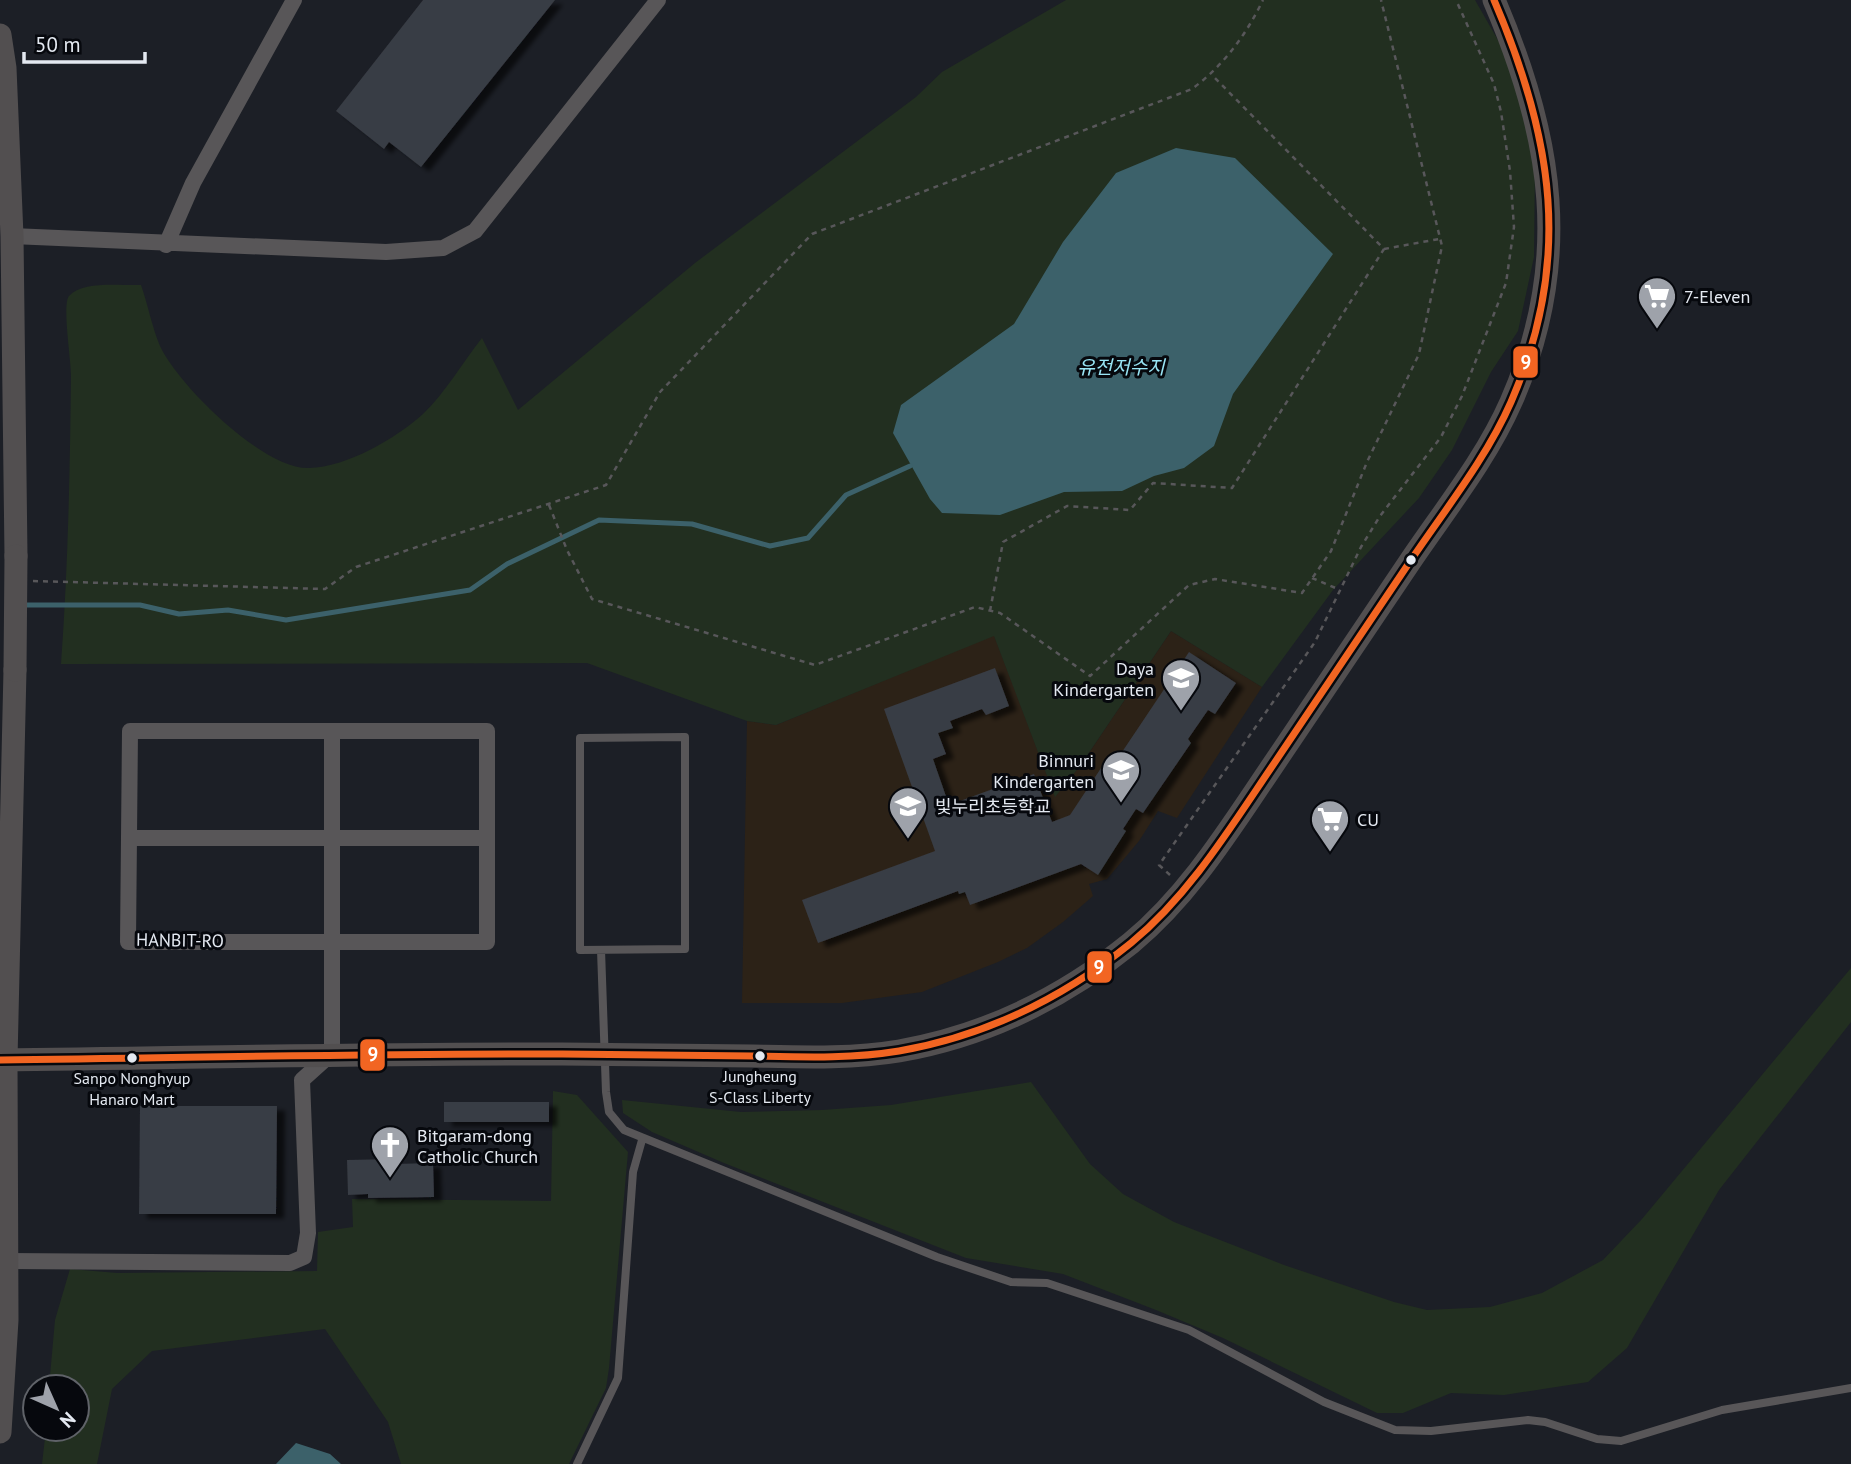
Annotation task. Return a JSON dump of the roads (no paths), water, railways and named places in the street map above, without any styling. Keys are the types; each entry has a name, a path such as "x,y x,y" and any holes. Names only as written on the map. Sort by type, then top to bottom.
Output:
{"street":[{"path":"166,245 193,183 294,0"},
{"path":"12,236 166,245 386,252 443,248 475,230 659,0"},
{"path":"3,1060 332,1053 832,1056 896,1051 934,1043 1034,1008 1063,992 1134,940 1186,888 1235,822 1488,444 1510,405 1533,344 1551,245 1549,198 1530,97 1518,55 1494,0"},
{"path":"0,34 5,68 12,236 16,556 3,1060 7,1321 0,1432"},
{"name":"HANBIT-RO","path":"130,731 332,731 487,731 486,942 128,942 130,731"},
{"path":"7,1261 300,1261 307,1247 302,1080 332,1053 332,731"},
{"path":"129,838 487,838"}],"lane":[{"path":"685,737 685,950 601,950 580,950 580,738 685,737"},
{"path":"601,950 604,1054 609,1112 624,1130 642,1140 937,1257 1012,1282 1047,1283 1189,1330 1324,1402 1395,1430 1431,1431 1528,1420 1545,1422 1597,1439 1621,1441 1722,1410 1851,1388"},
{"path":"577,1464 618,1378 633,1172 642,1140"}],"water":[{"name":"유전저수지","path":"1176,148 1235,158 1333,254 1233,394 1214,446 1184,468 1154,476 1122,491 1064,492 1000,515 942,513 930,499 893,433 901,405 1014,324 1063,242 1116,173"},
{"path":"296,1443 330,1454 341,1464 276,1464"}],"waterway":[{"path":"21,605 140,605 179,614 228,610 286,620 470,590 507,564 599,520 692,524 770,546 808,538 846,495 910,466"}],"place":[{"name":"7-Eleven","path":"1657,330"},
{"name":"Daya Kindergarten","path":"1181,712"},
{"name":"Binnuri Kindergarten","path":"1121,804"},
{"name":"빛누리초등학교","path":"908,840"},
{"name":"CU","path":"1330,853"},
{"name":"Jungheung S-Class Liberty","path":"760,1056"},
{"name":"Sanpo Nonghyup Hanaro Mart","path":"132,1058"},
{"name":"Bitgaram-dong Catholic Church","path":"390,1179"}]}
